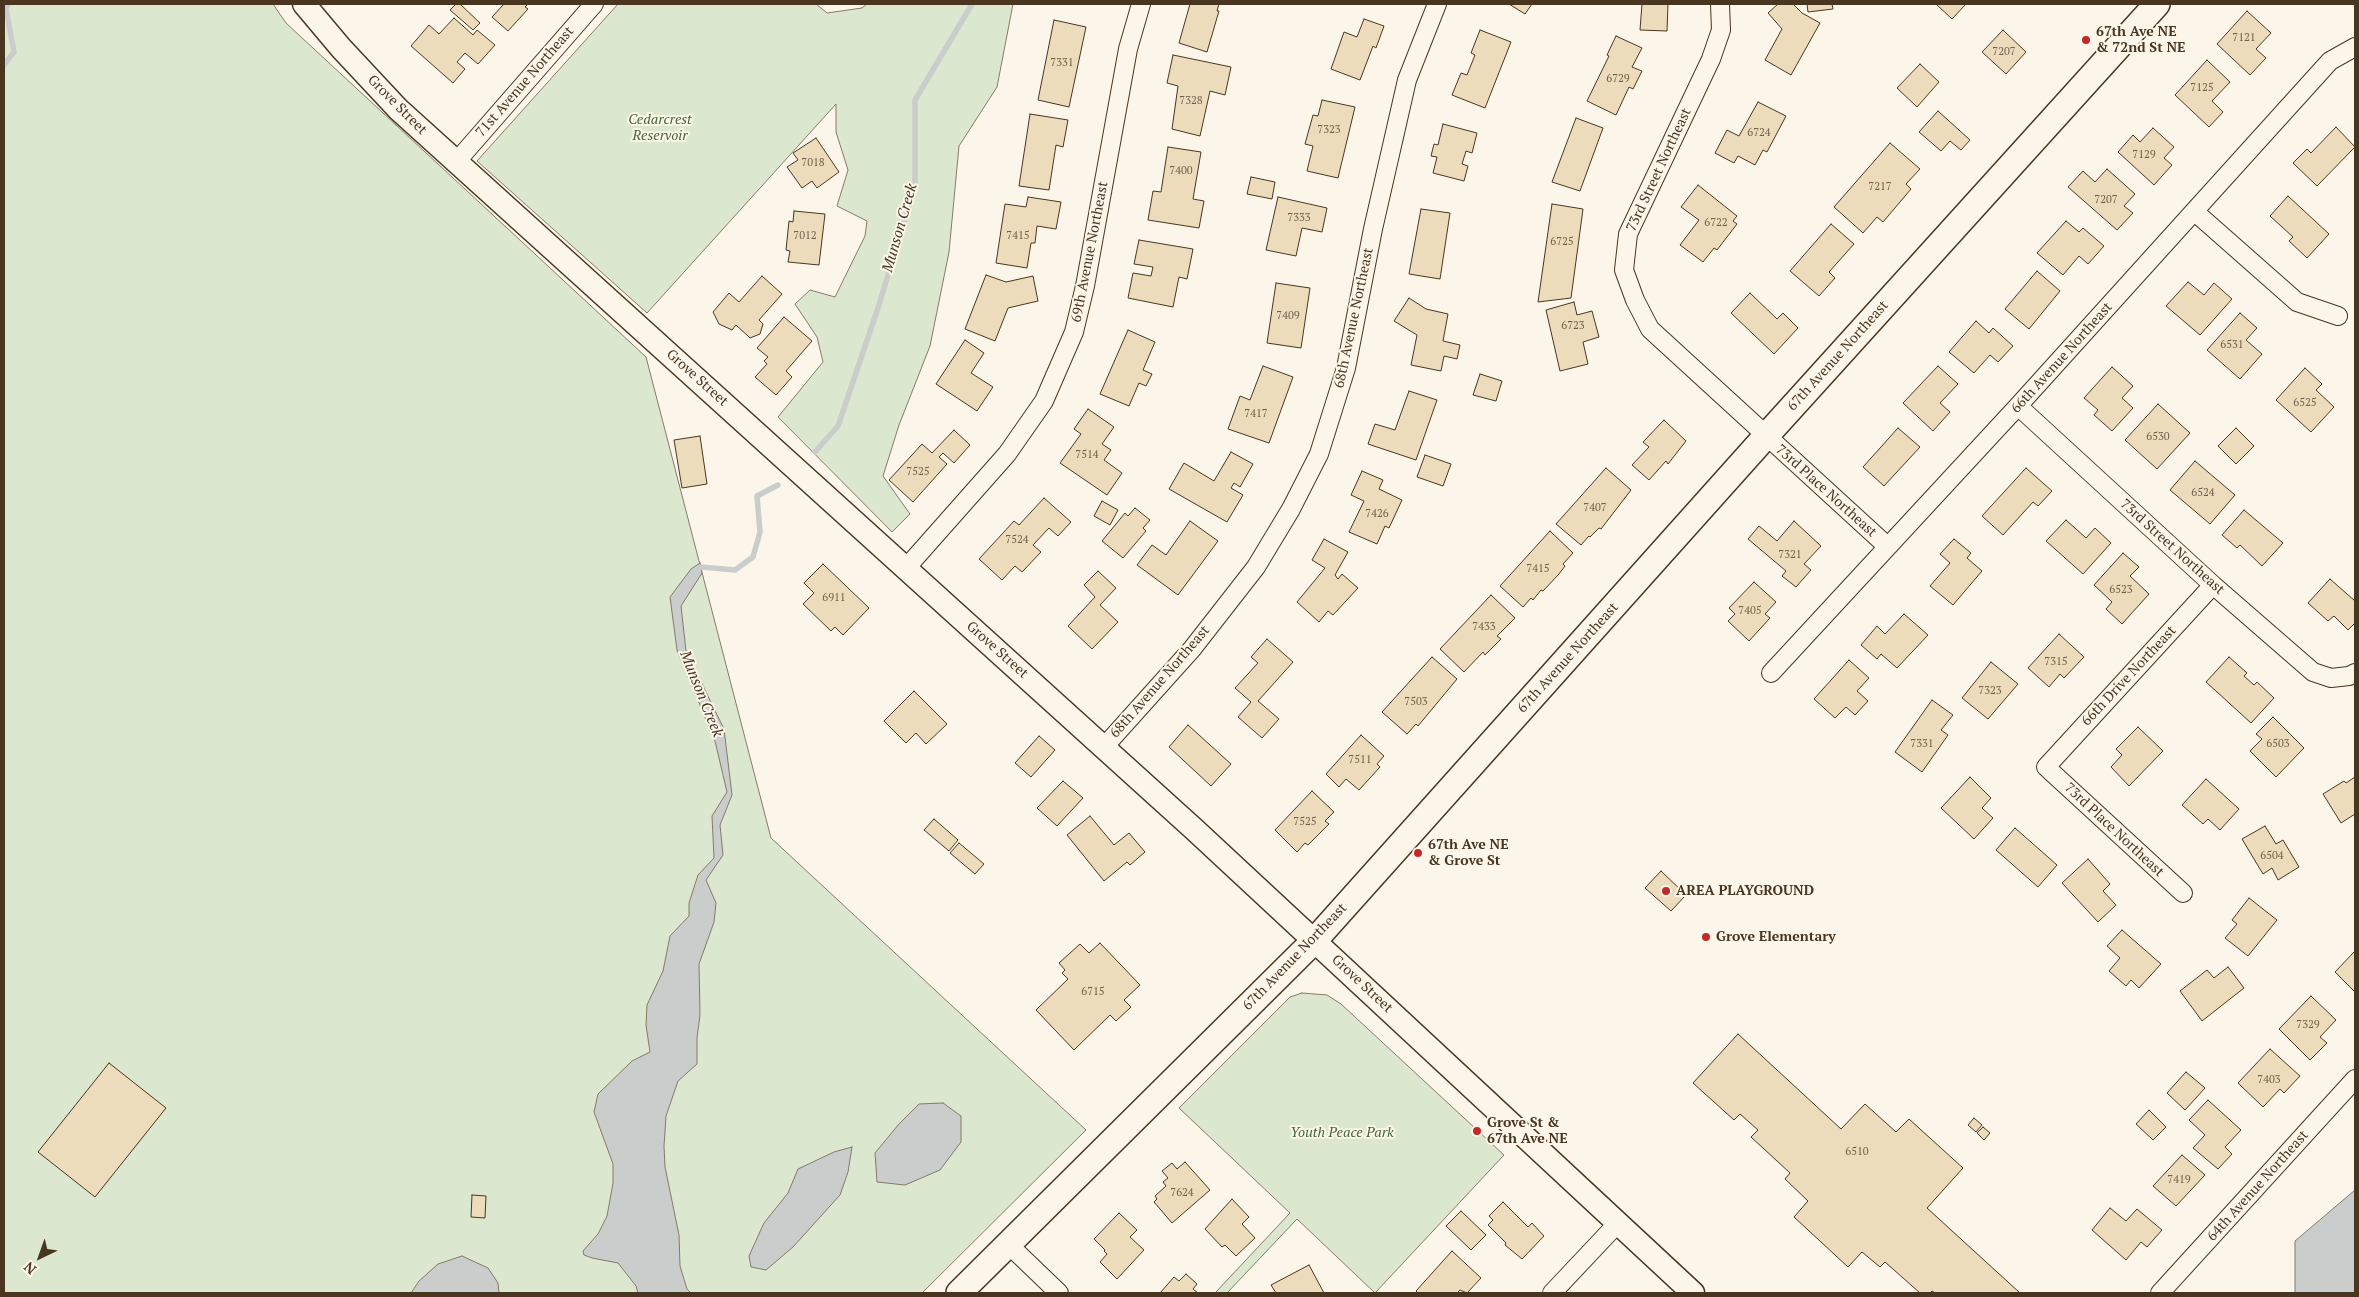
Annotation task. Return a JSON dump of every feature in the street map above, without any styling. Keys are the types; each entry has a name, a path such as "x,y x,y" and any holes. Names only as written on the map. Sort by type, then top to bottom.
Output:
{"main road":[{"name":"67th Avenue Northeast","path":"959,1293 1315,940 1766,436 2157,4"}],"street":[{"name":"Grove Street","path":"304,4 341,48 398,109 1104,747 1315,940 1693,1293"},
{"name":"71st Avenue Northeast","path":"457,161 594,4"},
{"name":"69th Avenue Northeast","path":"907,567 1007,454 1044,401 1074,332 1085,286 1128,49 1141,4"},
{"name":"68th Avenue Northeast","path":"1104,747 1192,649 1256,567 1291,509 1318,454 1346,368 1373,229 1407,80 1437,4"},
{"name":"73rd Street Northeast","path":"1720,4 1721,30 1711,59 1628,234 1624,270 1635,300 1650,329 1766,436"},
{"name":"66th Avenue Northeast","path":"1771,673 2018,406 2330,61 2355,47"},
{"path":"2195,212 2297,302 2338,316"},
{"name":"73rd Street Northeast","path":"2018,406 2213,584 2313,672 2331,678 2349,676 2355,673"},
{"name":"73rd Place Northeast","path":"1766,436 1887,546"},
{"name":"66th Drive Northeast","path":"2046,767 2213,584"},
{"name":"73rd Place Northeast","path":"2046,767 2183,893"},
{"name":"64th Avenue Northeast","path":"2160,1293 2355,1079"},
{"path":"1552,1293 1617,1224"},
{"path":"1008,1244 1059,1293"}],"green space":[{"path":"4,4 273,4 286,23 646,357 771,838 1086,1130 922,1293 4,1293"},
{"name":"Cedarcrest Reservoir","path":"618,4 816,4 827,13 862,8 867,4 1013,4 997,87 959,146 949,252 930,346 899,425 883,476 910,514 892,532 778,417 823,362 817,337 795,304 810,290 835,297 865,236 867,221 837,206 848,170 836,132 836,104 647,313 477,161"},
{"name":"Youth Peace Park","path":"1302,993 1327,995 1341,1004 1504,1155 1375,1293 1297,1219 1227,1293 1215,1293 1290,1213 1179,1108 1290,997"}],"water":[{"path":"700,563 702,573 681,606 686,651 724,729 732,795 720,825 723,855 706,880 716,903 714,922 699,964 700,1015 697,1038 697,1064 678,1081 666,1116 665,1167 679,1235 680,1266 687,1289 691,1293 638,1293 636,1286 618,1263 592,1258 584,1255 583,1251 598,1234 607,1216 613,1183 613,1164 594,1112 598,1094 632,1061 650,1052 646,1025 647,1005 663,971 670,936 689,916 689,903 698,875 714,858 712,816 727,792 715,741 677,650 670,597 691,569"},
{"path":"943,1103 961,1116 961,1142 940,1170 905,1185 877,1182 875,1153 899,1124 919,1104"},
{"path":"852,1147 848,1172 840,1195 793,1247 766,1270 751,1267 749,1256 764,1223 788,1193 798,1169 834,1152"},
{"path":"2355,1190 2355,1293 2295,1293 2295,1241"},
{"path":"462,1256 488,1268 498,1283 499,1293 411,1293 419,1281 438,1264"}],"building":[{"path":"456,4 460,4 480,23 473,30 450,10"},
{"path":"504,4 528,4 525,7 528,9 508,31 492,17"},
{"path":"1190,4 1219,4 1217,11 1219,11 1207,52 1179,43"},
{"path":"1509,4 1532,4 1525,14"},
{"path":"1642,4 1668,4 1667,31 1640,30"},
{"path":"1778,4 1793,4 1802,13 1820,23 1791,75 1765,60 1782,29 1768,13"},
{"path":"1807,4 1832,4 1833,9 1808,12"},
{"path":"1936,4 1966,4 1952,19"},
{"path":"2247,11 2271,33 2256,49 2266,58 2250,75 2217,44"},
{"path":"454,18 473,35 477,30 495,45 478,64 465,53 457,62 465,69 453,83 411,46 429,25 439,34"},
{"path":"1364,19 1384,26 1376,48 1373,46 1360,80 1331,69 1344,32 1357,37"},
{"path":"1054,20 1086,27 1069,107 1038,100"},
{"path":"1480,30 1511,42 1485,108 1452,95 1461,73 1467,75 1475,55 1471,53"},
{"path":"2003,30 2026,52 2006,74 1982,52"},
{"path":"1616,36 1642,48 1632,67 1642,71 1633,89 1629,87 1616,115 1587,101 1609,56 1607,55"},
{"path":"1173,55 1231,67 1225,95 1210,91 1200,136 1172,129 1178,86 1167,83"},
{"path":"2207,60 2230,82 2212,101 2223,112 2209,127 2175,95"},
{"path":"1920,64 1939,82 1917,107 1897,88"},
{"path":"1322,100 1355,107 1338,178 1307,171 1313,146 1305,144 1313,115 1318,116"},
{"path":"1758,102 1786,116 1767,152 1763,150 1755,165 1738,156 1734,163 1715,153 1727,130 1739,136"},
{"path":"1938,111 1970,140 1961,150 1950,141 1941,151 1919,132"},
{"path":"1030,114 1068,120 1063,147 1056,145 1049,190 1019,186"},
{"path":"1576,118 1603,128 1580,191 1552,182"},
{"path":"1443,124 1477,133 1472,153 1466,151 1462,164 1468,166 1464,181 1433,173 1437,157 1431,156 1434,144 1438,145"},
{"path":"2336,127 2355,147 2317,186 2293,163 2307,149 2311,153"},
{"path":"2153,128 2174,147 2164,158 2172,165 2154,185 2118,152 2133,135 2140,142"},
{"path":"816,138 839,172 817,188 812,181 802,188 787,167 798,160 793,153"},
{"path":"1890,143 1920,169 1906,184 1911,189 1883,222 1877,217 1863,233 1834,207"},
{"path":"1168,147 1201,152 1193,199 1204,201 1199,228 1148,220 1153,191 1161,192"},
{"path":"2107,169 2135,194 2124,206 2133,213 2117,230 2068,187 2083,171 2095,182"},
{"path":"1251,177 1275,182 1272,199 1247,194"},
{"path":"1698,185 1737,216 1733,221 1737,224 1717,250 1714,248 1703,262 1680,245 1699,220 1681,207"},
{"path":"2288,196 2329,234 2307,258 2289,241 2293,237 2270,216"},
{"path":"1028,197 1061,202 1056,229 1037,226 1035,243 1031,243 1027,268 996,263 1005,204 1026,207"},
{"path":"1278,197 1327,208 1322,232 1302,228 1296,256 1266,250"},
{"path":"1552,204 1583,209 1571,298 1538,302"},
{"path":"1421,209 1450,213 1440,279 1409,274"},
{"path":"794,211 825,214 819,265 788,262 790,251 786,250 789,221 793,222"},
{"path":"2066,221 2079,232 2083,228 2104,246 2088,264 2079,256 2063,275 2037,253"},
{"path":"1831,224 1854,244 1829,272 1835,278 1819,296 1790,271"},
{"path":"1139,240 1193,249 1187,279 1179,277 1173,307 1128,298 1133,273 1151,276 1153,267 1134,264"},
{"path":"2037,271 2060,291 2029,329 2005,309"},
{"path":"986,275 1006,282 1033,276 1038,301 1008,308 995,341 965,329"},
{"path":"762,276 782,294 759,320 763,324 760,334 750,338 736,325 732,330 719,324 713,312 729,293 739,302"},
{"path":"2188,282 2204,295 2214,283 2232,299 2200,335 2166,306"},
{"path":"1276,283 1310,288 1301,348 1267,343"},
{"path":"1750,293 1777,319 1783,313 1798,328 1774,354 1731,313"},
{"path":"1409,298 1426,309 1448,314 1443,341 1460,345 1457,359 1444,356 1441,371 1411,365 1417,335 1394,321"},
{"path":"1574,302 1577,315 1592,311 1599,337 1583,342 1588,364 1560,371 1546,310"},
{"path":"2240,313 2257,328 2246,340 2262,354 2240,379 2207,350"},
{"path":"784,317 812,341 786,371 792,377 776,395 755,377 767,364 764,361 768,357 757,348"},
{"path":"1976,321 1989,333 1993,328 2013,346 1998,362 1990,355 1974,373 1949,352"},
{"path":"1128,330 1155,342 1143,370 1152,374 1146,386 1139,383 1129,406 1100,394"},
{"path":"965,340 984,353 971,373 993,387 977,411 936,384"},
{"path":"1263,366 1293,377 1269,443 1228,429 1240,396 1250,400"},
{"path":"1938,366 1958,384 1940,403 1950,412 1933,431 1903,403"},
{"path":"2112,367 2133,386 2122,398 2133,408 2112,431 2094,415 2098,410 2084,398"},
{"path":"2305,368 2322,384 2316,390 2334,407 2311,432 2276,400"},
{"path":"1480,374 1502,381 1496,401 1473,395"},
{"path":"1409,391 1437,400 1416,460 1368,444 1375,424 1395,430"},
{"path":"2158,404 2190,433 2157,469 2125,440"},
{"path":"1088,409 1114,427 1102,444 1111,450 1104,460 1122,473 1107,495 1060,463 1081,434 1074,429"},
{"path":"1664,420 1686,441 1668,464 1666,461 1649,480 1632,465 1649,447 1643,442"},
{"path":"1898,428 1920,447 1884,486 1863,467"},
{"path":"2236,428 2254,446 2236,464 2218,446"},
{"path":"954,430 970,445 954,463 943,453 939,457 947,464 913,502 889,480 922,444 932,453"},
{"path":"700,436 707,484 682,488 674,440"},
{"path":"1231,452 1253,464 1240,487 1234,483 1231,488 1243,495 1227,522 1169,489 1184,463 1214,481"},
{"path":"1425,455 1451,464 1443,486 1417,477"},
{"path":"2195,461 2235,495 2210,524 2170,490"},
{"path":"1606,468 1631,490 1601,529 1599,528 1589,536 1581,545 1556,524"},
{"path":"2026,468 2052,491 2038,506 2033,502 2003,535 1982,516"},
{"path":"1362,471 1383,480 1379,489 1402,500 1389,528 1385,526 1377,544 1349,532 1364,501 1351,495"},
{"path":"1044,498 1071,522 1058,536 1049,528 1033,545 1041,552 1022,572 1015,566 1002,580 979,559 1014,521 1019,525"},
{"path":"1102,501 1118,510 1110,525 1094,516"},
{"path":"1135,508 1150,520 1143,528 1146,531 1123,558 1102,541 1125,513 1128,516"},
{"path":"2244,510 2283,543 2262,566 2240,545 2237,548 2222,535"},
{"path":"2066,520 2086,538 2095,528 2111,543 2083,574 2046,541"},
{"path":"1190,521 1218,541 1178,595 1137,565 1152,545 1166,555"},
{"path":"1794,521 1821,546 1804,564 1811,570 1796,587 1782,576 1786,571 1748,539 1759,526 1777,541"},
{"path":"1550,531 1573,553 1563,564 1565,566 1559,574 1543,591 1541,590 1533,600 1531,598 1523,607 1500,586"},
{"path":"1324,539 1348,552 1335,575 1338,579 1342,574 1358,588 1333,615 1328,611 1319,622 1297,602 1325,568 1312,560"},
{"path":"1954,539 1971,553 1967,558 1982,571 1953,605 1930,586 1950,563 1940,554"},
{"path":"2123,553 2139,567 2130,576 2149,594 2122,624 2106,609 2112,602 2094,585"},
{"path":"823,564 869,608 843,635 835,627 831,631 803,604 814,593 804,583"},
{"path":"1098,571 1116,588 1100,605 1118,622 1092,649 1068,626 1095,597 1084,585"},
{"path":"2330,579 2355,601 2355,623 2348,630 2334,616 2328,621 2308,603"},
{"path":"1754,582 1776,602 1765,614 1770,618 1749,641 1728,621 1735,614 1729,608"},
{"path":"1491,595 1515,618 1497,636 1501,639 1485,655 1483,652 1464,672 1440,649"},
{"path":"1904,614 1928,635 1897,668 1881,654 1877,659 1861,645 1877,626 1885,634"},
{"path":"2059,634 2084,657 2064,678 2060,674 2049,687 2028,668"},
{"path":"1267,639 1293,662 1258,701 1279,719 1262,738 1238,717 1251,702 1235,688 1258,663 1251,657"},
{"path":"1432,657 1457,679 1418,726 1416,724 1407,734 1382,712"},
{"path":"2229,657 2247,673 2244,676 2254,685 2257,682 2274,698 2251,723 2206,682"},
{"path":"1849,660 1869,678 1857,691 1868,701 1855,715 1846,707 1835,718 1814,699"},
{"path":"1991,662 2018,684 1988,719 1962,698"},
{"path":"914,691 947,724 926,744 916,733 906,743 884,721"},
{"path":"1932,700 1953,715 1941,730 1948,735 1922,772 1895,752"},
{"path":"2273,717 2304,748 2276,777 2250,751 2262,739 2256,734"},
{"path":"1188,725 1231,764 1211,786 1169,747"},
{"path":"2138,727 2163,751 2129,786 2111,767 2122,755 2116,749"},
{"path":"1361,735 1384,756 1377,764 1380,767 1359,790 1346,779 1339,787 1326,774"},
{"path":"1039,736 1055,750 1031,777 1015,763"},
{"path":"1970,777 1991,798 1982,808 1993,818 1974,839 1941,808"},
{"path":"2355,777 2355,814 2341,823 2323,794 2344,781 2346,783"},
{"path":"2206,779 2239,809 2220,830 2208,819 2203,824 2182,805"},
{"path":"1063,781 1083,798 1057,826 1037,808"},
{"path":"1312,791 1334,812 1325,821 1329,824 1308,845 1305,843 1297,852 1275,830"},
{"path":"1090,816 1114,845 1129,833 1145,852 1130,865 1127,862 1104,881 1067,835"},
{"path":"934,819 958,840 949,851 924,830"},
{"path":"2265,826 2276,844 2283,840 2299,867 2278,880 2272,868 2263,874 2242,839"},
{"path":"2015,828 2057,865 2038,887 1996,850"},
{"path":"959,843 984,864 975,874 950,853"},
{"path":"2088,859 2110,884 2103,891 2116,905 2098,922 2062,883"},
{"name":"AREA PLAYGROUND","path":"1661,871 1686,895 1671,911 1645,888"},
{"path":"2249,898 2277,920 2248,956 2225,938 2237,924 2232,920"},
{"path":"2122,930 2161,964 2139,988 2131,980 2126,986 2109,971 2120,958 2107,946"},
{"path":"1100,943 1140,985 1124,1000 1131,1007 1116,1021 1110,1015 1074,1050 1036,1010 1068,979 1062,973 1065,970 1059,963 1080,944 1089,953"},
{"path":"2355,951 2355,992 2335,972"},
{"path":"2228,967 2244,988 2202,1021 2180,991 2207,970 2214,978"},
{"path":"2311,996 2336,1020 2320,1037 2327,1043 2310,1060 2279,1029"},
{"path":"1738,1034 1841,1129 1865,1104 1896,1132 1909,1119 1963,1168 1927,1208 2020,1293 1935,1293 1932,1291 1930,1293 1920,1293 1885,1262 1880,1267 1862,1252 1848,1267 1794,1217 1808,1201 1785,1179 1790,1173 1751,1137 1758,1130 1740,1114 1734,1120 1693,1083"},
{"path":"2270,1049 2300,1076 2284,1093 2280,1089 2263,1107 2238,1083"},
{"path":"109,1063 166,1108 95,1197 38,1152"},
{"path":"2186,1072 2205,1088 2185,1110 2167,1093"},
{"path":"2208,1100 2241,1130 2225,1147 2232,1154 2218,1169 2193,1148 2205,1135 2189,1120"},
{"path":"2149,1110 2166,1127 2153,1140 2136,1124"},
{"path":"1974,1118 1982,1125 1976,1132 1968,1125"},
{"path":"1983,1127 1990,1133 1984,1140 1977,1133"},
{"path":"2182,1155 2205,1175 2176,1206 2153,1186"},
{"path":"1185,1162 1210,1190 1172,1223 1154,1202 1157,1199 1155,1196 1166,1186 1163,1182 1168,1178 1162,1171 1172,1163 1177,1169"},
{"path":"472,1195 486,1196 485,1218 471,1217"},
{"path":"1232,1199 1249,1217 1242,1224 1255,1238 1236,1256 1225,1245 1222,1247 1205,1229"},
{"path":"1503,1202 1528,1227 1532,1223 1544,1236 1522,1259 1505,1245 1506,1243 1488,1225 1493,1220 1489,1216"},
{"path":"2110,1208 2126,1221 2137,1209 2162,1230 2147,1247 2141,1242 2126,1260 2092,1230"},
{"path":"1461,1211 1486,1235 1471,1250 1446,1226"},
{"path":"1119,1213 1137,1230 1130,1237 1144,1250 1117,1279 1100,1262 1107,1254 1094,1239"},
{"path":"1452,1251 1481,1278 1467,1293 1460,1290 1457,1293 1418,1293 1416,1291"},
{"path":"1309,1265 1324,1293 1276,1293 1271,1285"},
{"path":"1186,1274 1197,1284 1193,1289 1198,1293 1160,1293 1174,1277 1179,1281"}],"waterway":[{"path":"4,65 14,52 6,9 8,4"},
{"name":"Munson Creek","path":"815,452 838,426 878,308 915,186 915,100 972,4"},
{"name":"Munson Creek","path":"695,571 701,567 735,570 753,557 760,532 757,496 778,485"}],"place":[{"name":"67th Ave NE & 72nd St NE","path":"2086,40"},
{"name":"67th Ave NE & Grove St","path":"1418,853"},
{"name":"AREA PLAYGROUND","path":"1666,891"},
{"name":"Grove Elementary","path":"1706,937"},
{"name":"Grove St & 67th Ave NE","path":"1477,1131"}]}
